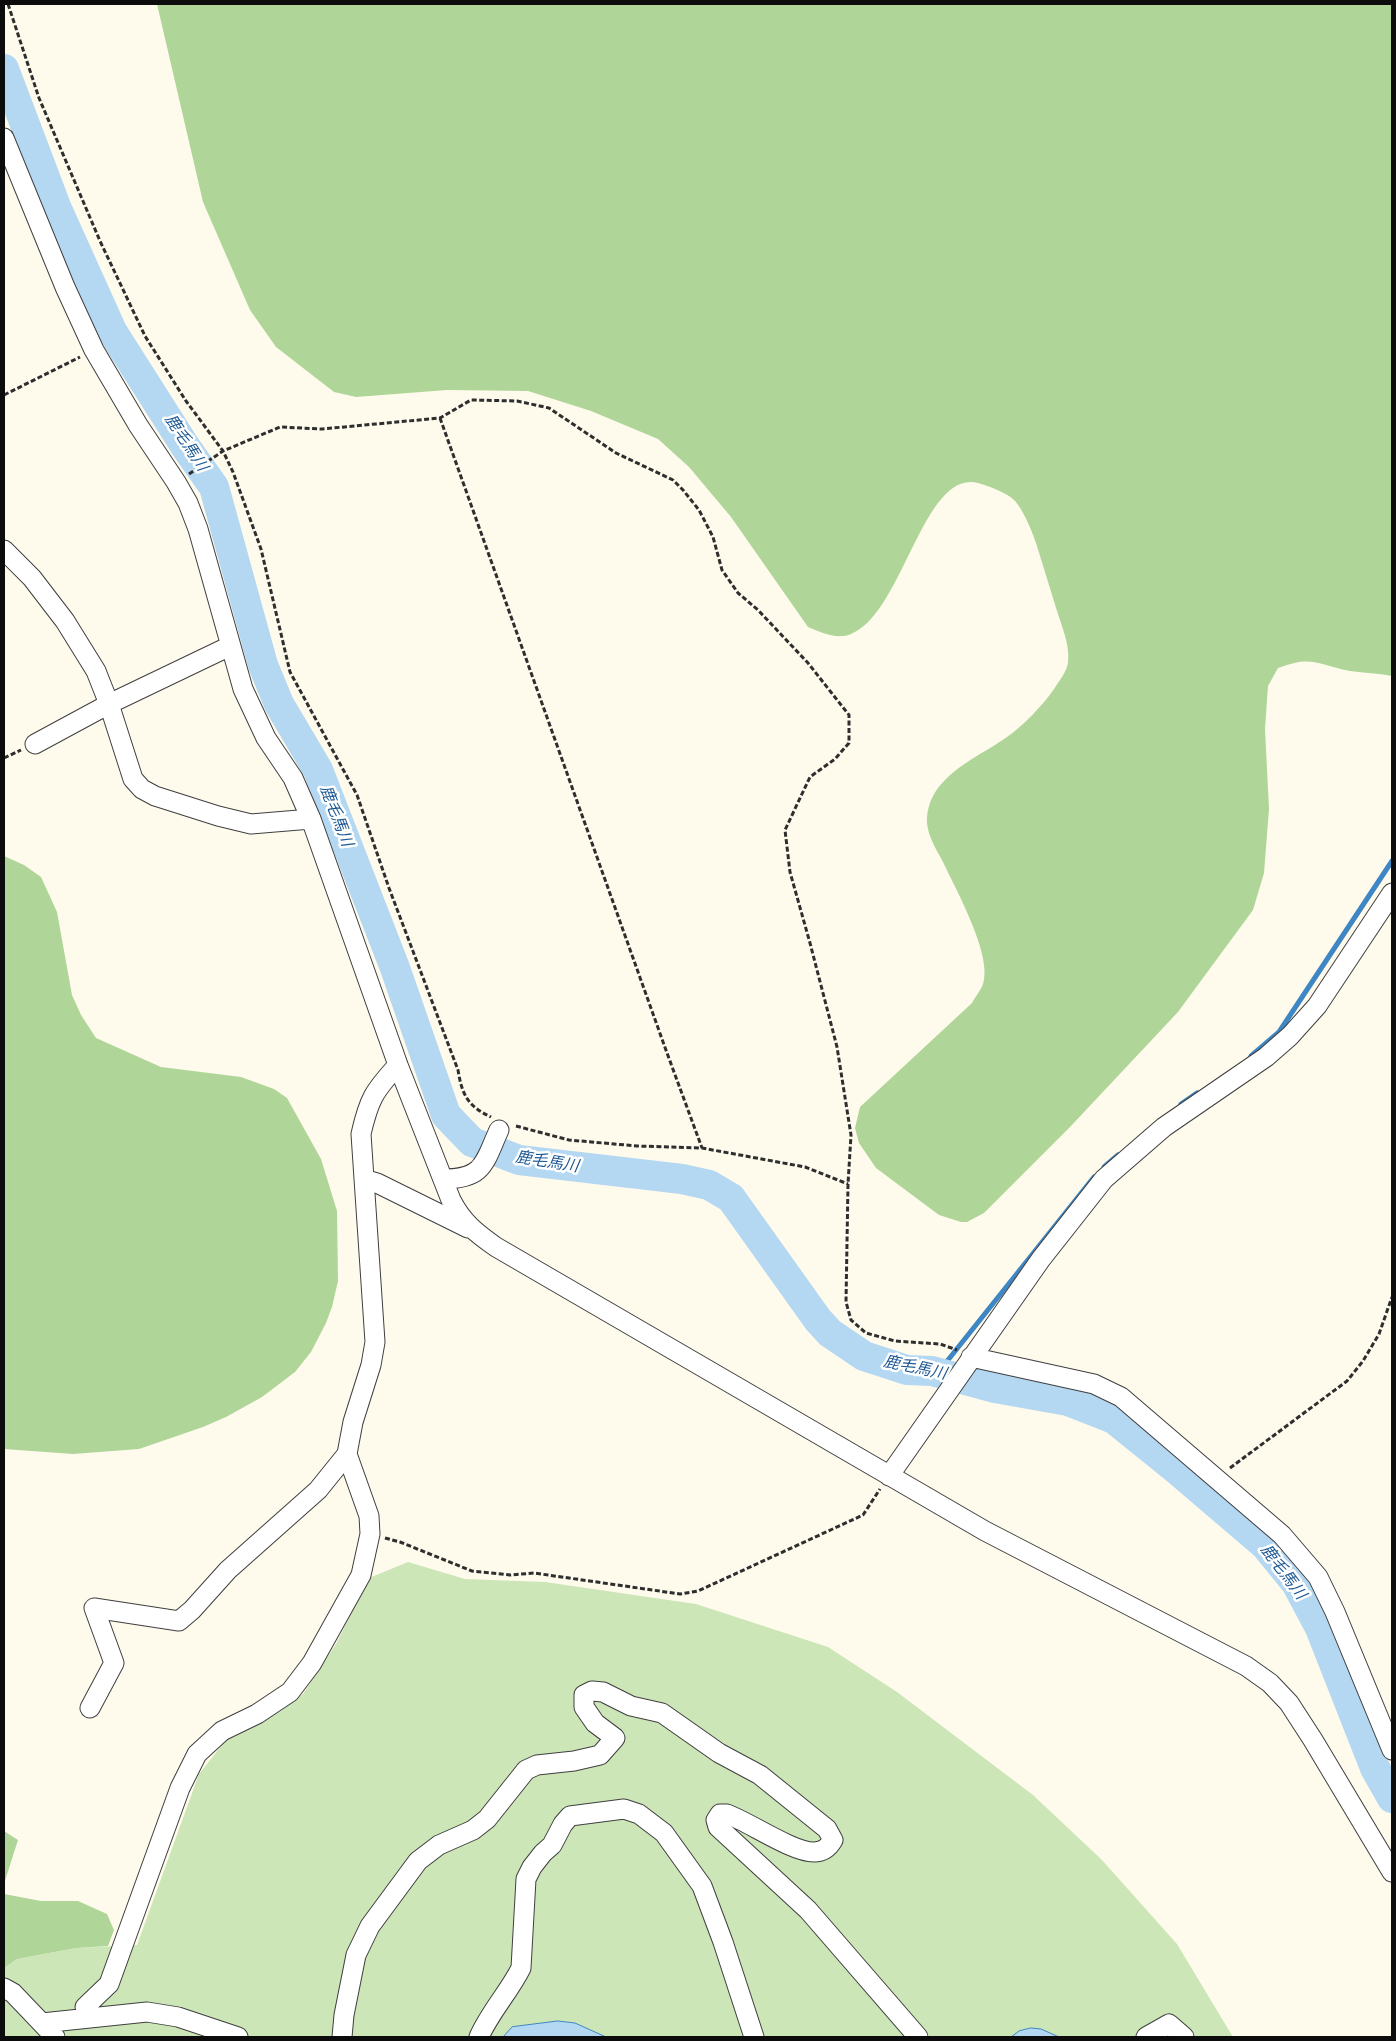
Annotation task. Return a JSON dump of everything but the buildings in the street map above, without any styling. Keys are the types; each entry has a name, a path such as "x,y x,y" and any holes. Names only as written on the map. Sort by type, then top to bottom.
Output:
{"street":[{"path":"4,138 64,287 94,350 138,425 188,503 198,529 243,689 266,738 293,778 311,819 398,1065 459,1216 496,1247 985,1531 1246,1666 1270,1684 1289,1703 1392,1872"},
{"path":"4,550 32,578 65,621 96,671 109,704 133,779 142,789 155,796 218,816 251,824 311,819"},
{"path":"35,744 109,704 230,646"},
{"path":"889,1476 947,1392 966,1357 1104,1179 1164,1127 1266,1057 1290,1036 1318,1006 1392,893"},
{"path":"90,1708 114,1663 94,1608 179,1621 192,1610 228,1570 318,1490 347,1454 353,1422 371,1365 375,1342 361,1134 367,1108 377,1088 398,1065"},
{"path":"443,1179 460,1179 475,1174 483,1166 501,1126"},
{"path":"364,1180 377,1183 476,1232"},
{"path":"966,1357 1094,1384 1121,1397 1282,1535 1318,1578 1335,1612 1392,1750"},
{"path":"85,2007 109,1984 180,1788 197,1754 222,1731 257,1714 290,1692 312,1663 361,1576 370,1534 368,1516 347,1454"},
{"path":"342,2037 344,2015 356,1956 370,1926 418,1861 438,1845 473,1830 487,1820 526,1770 537,1765 574,1761 600,1755 615,1738 595,1723 584,1707 584,1695 592,1690 603,1692 631,1706 662,1712 719,1753 760,1775 827,1829 833,1840 830,1846 812,1852 793,1846 727,1814 720,1814 716,1820 718,1827 808,1910 918,2037"},
{"path":"479,2037 494,2008 521,1968 526,1879 532,1866 552,1844 562,1824 570,1816 624,1809 652,1822 664,1833 702,1886 723,1942 754,2037"},
{"path":"4,1988 13,1993 55,2037"},
{"path":"42,2022 146,2012 178,2017 238,2037"},
{"path":"1146,2037 1169,2024 1184,2037"}],"path":[{"path":"8,4 39,98 100,241 145,336 186,401 223,451 260,549 290,672 357,794 389,888 458,1070 462,1091 473,1106 501,1126 569,1140 637,1146 702,1148 805,1168 848,1184"},
{"path":"4,396 94,350"},
{"path":"183,478 223,451 280,427 322,429 440,418 471,400 517,401 549,408 609,448 673,480 683,490 699,510 713,537 722,570 738,593 758,610 808,663 848,715 849,743 836,759 810,777 785,830 790,872 837,1047 851,1135 848,1184 846,1302 852,1320 866,1333 894,1341 940,1344 966,1357"},
{"path":"440,418 663,1044 702,1148"},
{"path":"1215,1478 1254,1452 1347,1381 1364,1361 1379,1334 1392,1298"},
{"path":"370,1534 400,1542 472,1571 510,1576 534,1573 680,1594 698,1591 863,1515 889,1476"}],"green space":[{"path":"157,4 1392,4 1392,676 1350,671 1307,661 1278,668 1268,686 1265,729 1269,809 1264,873 1253,910 1178,1012 1070,1127 984,1213 967,1222 939,1215 876,1168 859,1143 855,1128 860,1107 972,1003 983,984 985,971 978,939 929,833 927,823 929,807 935,793 944,781 955,771 1007,737 1026,721 1049,695 1067,666 1067,643 1034,538 1021,509 1006,494 982,484 959,485 942,498 927,519 900,574 885,600 869,621 851,634 834,636 808,627 731,517 689,467 658,439 591,411 528,391 447,390 356,397 334,392 276,347 250,310 203,202"},
{"path":"4,856 24,865 41,877 57,912 72,995 81,1015 96,1038 161,1067 241,1077 274,1089 287,1098 321,1159 337,1211 338,1281 332,1307 311,1352 295,1372 262,1397 226,1417 139,1449 73,1454 4,1449"},
{"path":"408,1562 465,1579 545,1582 696,1604 828,1647 897,1692 1033,1795 1102,1860 1177,1944 1233,2037 4,2037 4,1968 17,1959 76,1948 137,1945 199,1774 226,1740 281,1711 303,1694 336,1644 369,1578"},
{"path":"4,1831 18,1840 4,1884"},
{"path":"4,1894 41,1901 78,1901 107,1914 114,1930 108,1946 76,1948 17,1959 4,1968"}],"water":[{"path":"558,2021 575,2023 606,2037 503,2037 512,2027"},
{"path":"1031,2028 1041,2029 1059,2037 1011,2037 1019,2031"}],"waterway":[{"name":"鹿毛馬川","path":"4,69 57,209 112,331 185,446 214,487 263,665 279,704 318,770 395,968 446,1115 472,1142 519,1160 682,1179 709,1185 731,1198 818,1320 830,1333 864,1356 907,1370 932,1371 995,1388 1068,1401 1114,1419 1265,1545 1296,1583 1320,1628 1375,1768 1392,1798"},
{"path":"1251,1056 1279,1032 1392,861"},
{"path":"1181,1104 1197,1093"},
{"path":"1104,1167 1118,1155"},
{"path":"932,1371 948,1360 1094,1177"}]}
